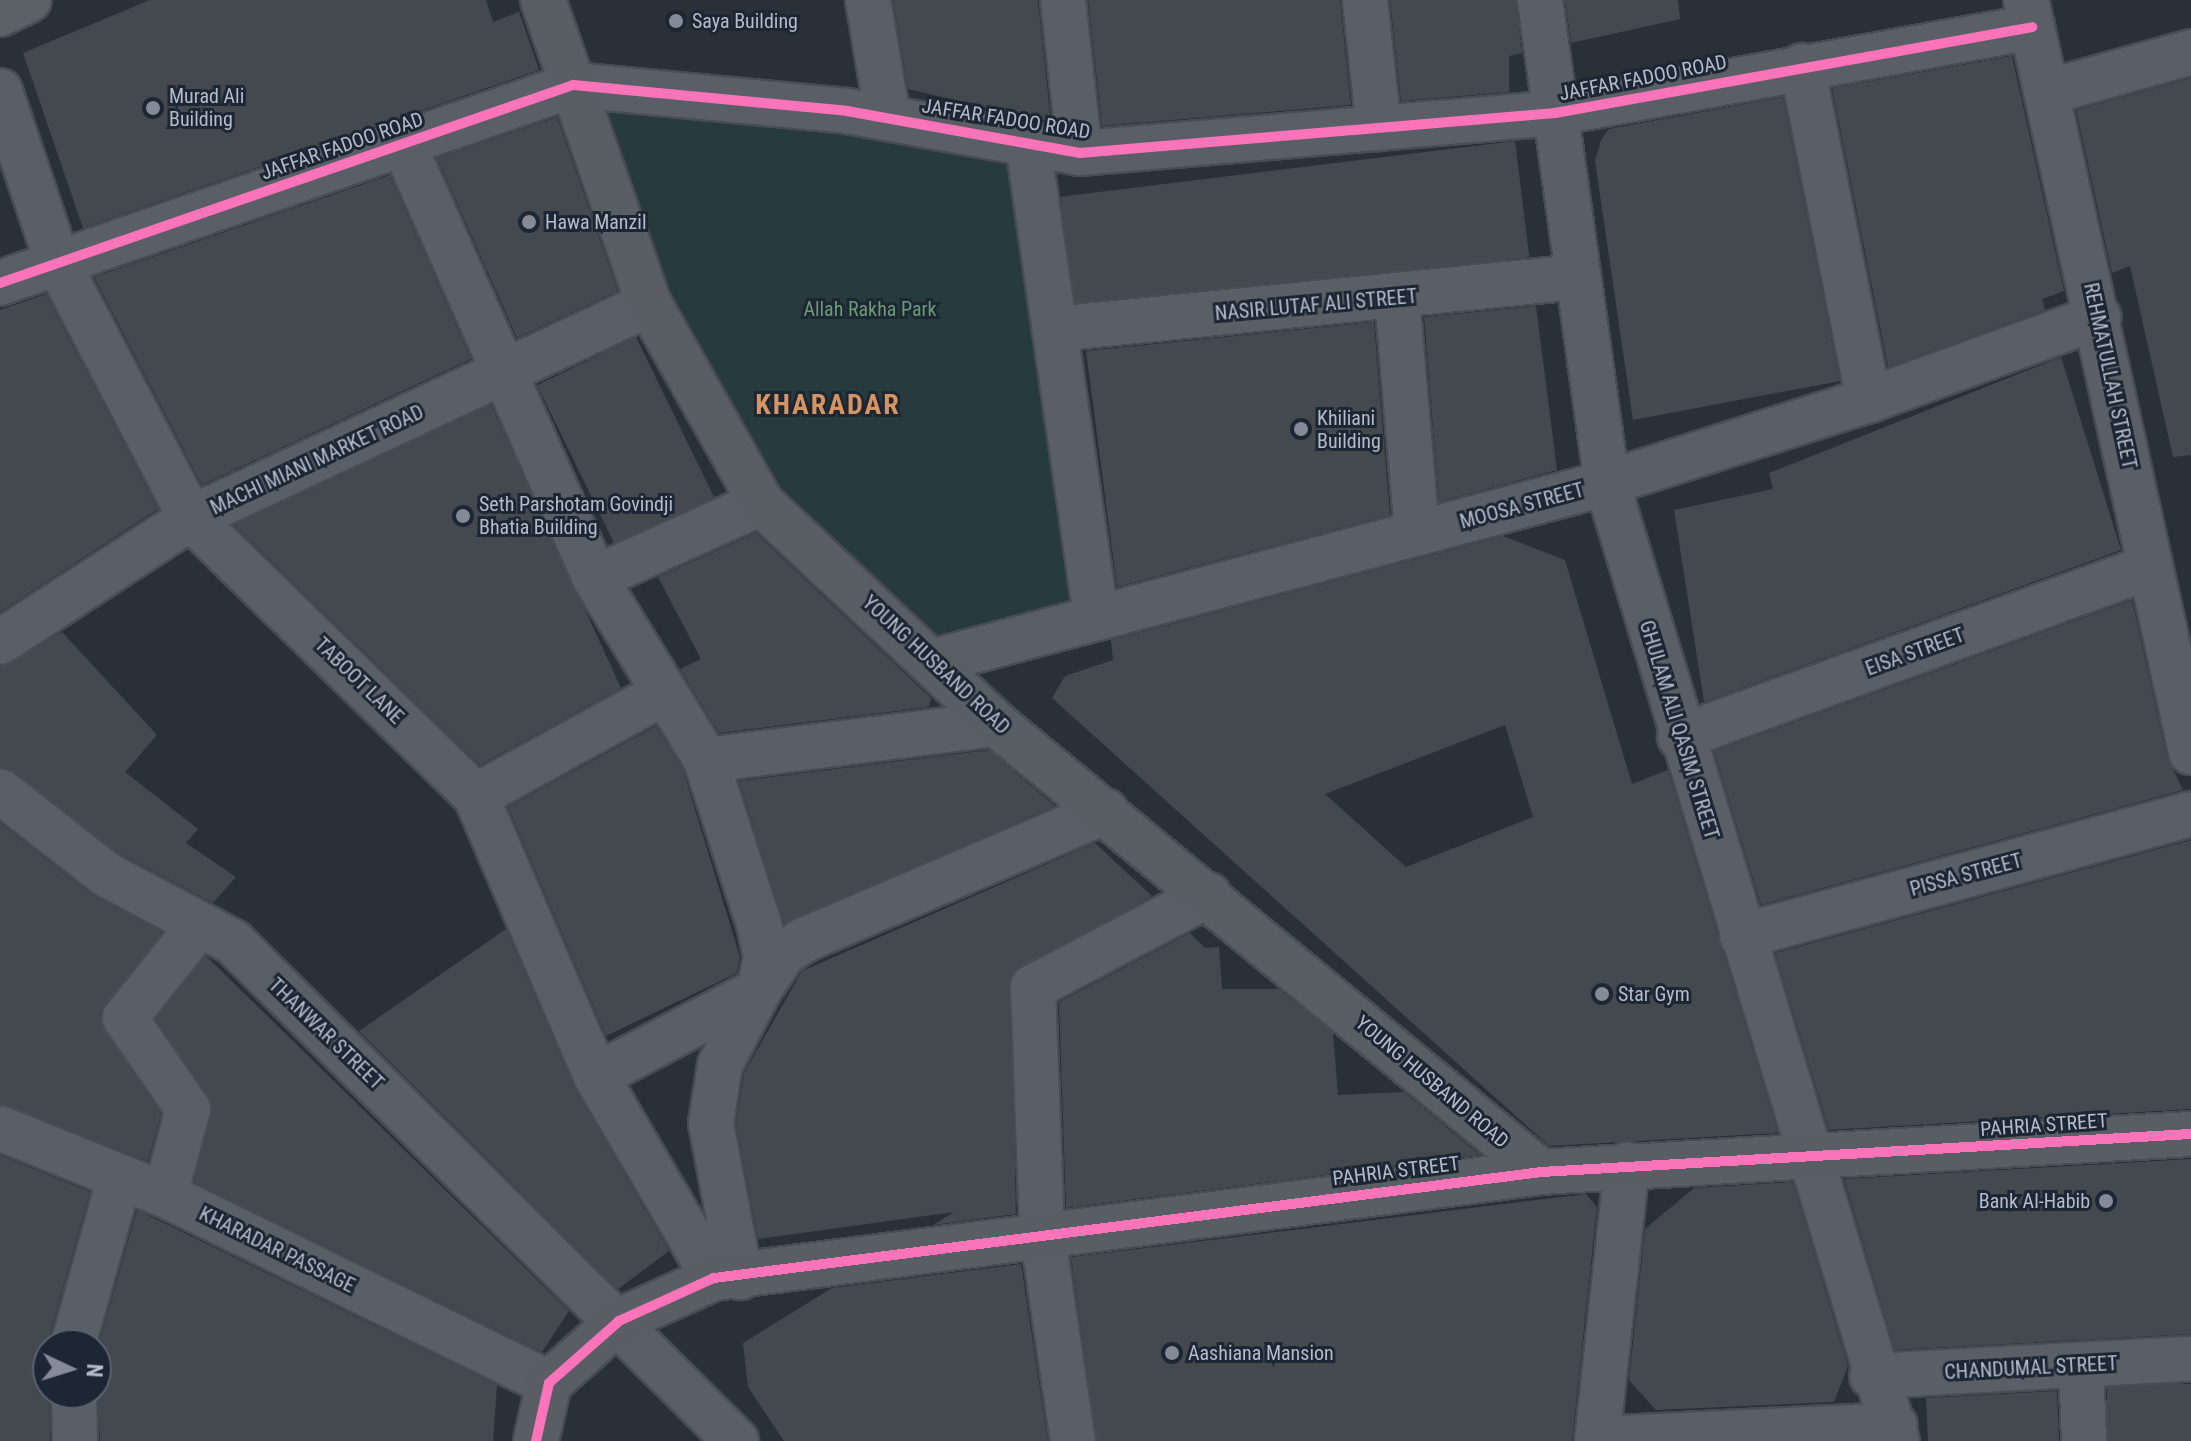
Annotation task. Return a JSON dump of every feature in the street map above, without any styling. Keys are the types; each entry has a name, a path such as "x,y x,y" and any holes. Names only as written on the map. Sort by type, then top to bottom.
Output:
{"main road":[{"path":"0,14 29,0"}],"street":[{"name":"YOUNG HUSBAND ROAD","path":"543,0 649,304 761,503 935,661 996,724 1106,811 1541,1172"},
{"path":"868,0 888,118"},
{"path":"1063,0 1080,153"},
{"path":"1365,0 1379,128"},
{"name":"GHULAM ALI QASIM STREET","path":"1540,0 1607,483 1872,1376 1896,1433"},
{"name":"JAFFAR FADOO ROAD","path":"0,283 573,85 888,118 1080,153 1555,113 1802,66 2029,13"},
{"name":"REHMATULLAH STREET","path":"2029,13 2191,752"},
{"path":"2048,92 2191,52"},
{"path":"1802,66 1869,400"},
{"name":"TABOOT LANE","path":"0,91 58,263 191,518 476,796 596,1076 727,1278"},
{"path":"403,143 595,578 706,760 766,957 759,990"},
{"path":"1028,144 1096,618"},
{"name":"NASIR LUTAF ALI STREET","path":"1055,329 1397,298 1577,277"},
{"path":"1397,298 1417,533"},
{"name":"MACHI MIANI MARKET ROAD","path":"0,642 191,518 649,304"},
{"name":"MOOSA STREET","path":"935,661 1607,483 1869,400 2098,317"},
{"path":"595,578 761,503"},
{"name":"EISA STREET","path":"1680,737 2149,567"},
{"path":"476,796 663,693"},
{"path":"706,760 996,724"},
{"name":"THANWAR STREET","path":"0,791 107,875 197,928 233,942 619,1321 736,1441"},
{"path":"727,1278 711,1123 720,1065 759,990 784,953 804,940 1106,811"},
{"name":"PISSA STREET","path":"1742,936 2191,814"},
{"path":"1073,1441 1042,1232 1033,987 1208,895"},
{"path":"165,1195 188,1109 125,1018 197,928"},
{"path":"596,1076 759,990"},
{"name":"KHARADAR PASSAGE","path":"0,1128 165,1195 549,1383"},
{"name":"PAHRIA STREET","path":"549,1383 619,1321 727,1278 1042,1232 1541,1172 2191,1134"},
{"path":"1627,1165 1597,1440 1896,1433"},
{"path":"77,1329 120,1177"},
{"name":"CHANDUMAL STREET","path":"1872,1376 2191,1359"},
{"path":"2081,1365 2084,1441"},
{"path":"536,1441 549,1383"},
{"path":"74,1409 75,1441"}],"green space":[{"name":"Allah Rakha Park","path":"573,85 1046,147 1093,599 935,661 761,503"}],"building":[{"path":"150,0 486,0 493,22 519,12 539,70 83,228 23,53"},
{"path":"893,0 1038,0 1051,122 908,89"},
{"path":"1088,0 1340,0 1351,105 1102,126"},
{"path":"1390,0 1516,0 1522,53 1509,56 1509,92 1401,101"},
{"path":"1565,0 1678,0 1680,19 1571,43"},
{"path":"2012,56 2064,291 2042,299 2045,310 1888,367 1832,88"},
{"path":"2191,78 2191,455 2173,457 2130,266 2112,273 2076,110"},
{"path":"1783,97 1840,381 1633,420 1595,161 1601,140 1609,129"},
{"name":"Hawa Manzil","path":"557,117 618,291 517,338 437,158"},
{"path":"1515,141 1529,257 1075,313 1060,197"},
{"path":"390,175 471,359 202,485 94,277"},
{"path":"46,294 158,509 0,612 0,310"},
{"path":"1536,306 1557,470 1439,502 1424,317"},
{"path":"1374,322 1390,515 1117,587 1086,351"},
{"path":"636,337 714,497 615,545 537,385"},
{"path":"2061,357 2121,550 1704,702 1674,510 1773,489 1769,473"},
{"path":"491,405 621,688 480,765 234,525"},
{"path":"756,533 931,698 929,707 719,733 680,669 701,659 658,577"},
{"path":"1503,536 1565,560 1632,784 1668,770 1778,1133 1549,1146 1052,698 1065,676 1113,660 1111,640","holes":["1505,725 1533,817 1406,867 1325,794"]},
{"path":"2132,600 2167,757 2183,790 1761,905 1714,751"},
{"path":"62,632 157,735 125,772 198,829 186,843 236,877 213,903 121,854 0,767 0,667"},
{"path":"656,726 683,770 740,957 737,973 606,1036 508,807"},
{"path":"989,750 1055,806 784,923 739,781"},
{"path":"0,823 92,895 162,932 100,1016 161,1114 148,1161 0,1104"},
{"path":"2191,840 2191,1109 1829,1130 1775,953"},
{"path":"1095,843 1152,896 1011,975 1016,1214 933,1225 954,1212 758,1239 736,1123 744,1073 802,971"},
{"path":"506,929 574,1087 669,1251 618,1289 359,1031"},
{"path":"1190,933 1205,948 1219,947 1222,989 1279,989 1333,1033 1338,1095 1404,1092 1480,1155 1066,1208 1059,1002"},
{"path":"206,956 569,1311 542,1352 194,1182 212,1104 156,1019"},
{"path":"0,1155 90,1192 52,1329 32,1329 32,1409 50,1409 50,1441 0,1441"},
{"path":"2191,1159 2191,1334 1895,1350 1844,1179"},
{"path":"1793,1182 1848,1366 1834,1402 1656,1410 1629,1380 1645,1229 1694,1188"},
{"path":"1586,1194 1597,1207 1572,1441 1097,1441 1071,1257"},
{"path":"137,1210 497,1385 493,1441 100,1441 99,1409 112,1409 112,1329 103,1329"},
{"path":"1021,1264 1048,1441 784,1441 748,1387 743,1343 832,1288"},
{"path":"2107,1384 2191,1384 2191,1441 2107,1441"},
{"path":"2057,1391 2059,1441 1928,1441 1926,1398"}],"cycle path":[{"path":"0,283 573,85 847,111 1080,153 1555,113 2032,27"},
{"path":"536,1441 549,1383 619,1321 714,1278 1541,1172 2191,1134"}],"place":[{"name":"Saya Building","path":"676,21"},
{"name":"Murad Ali Building","path":"153,108"},
{"name":"Hawa Manzil","path":"529,222"},
{"name":"Khiliani Building","path":"1301,429"},
{"name":"Seth Parshotam Govindji Bhatia Building","path":"463,516"},
{"name":"Star Gym","path":"1602,994"},
{"name":"Bank Al-Habib","path":"2106,1201"},
{"name":"Aashiana Mansion","path":"1172,1353"}],"district":[{"name":"KHARADAR","path":"828,405"}]}
